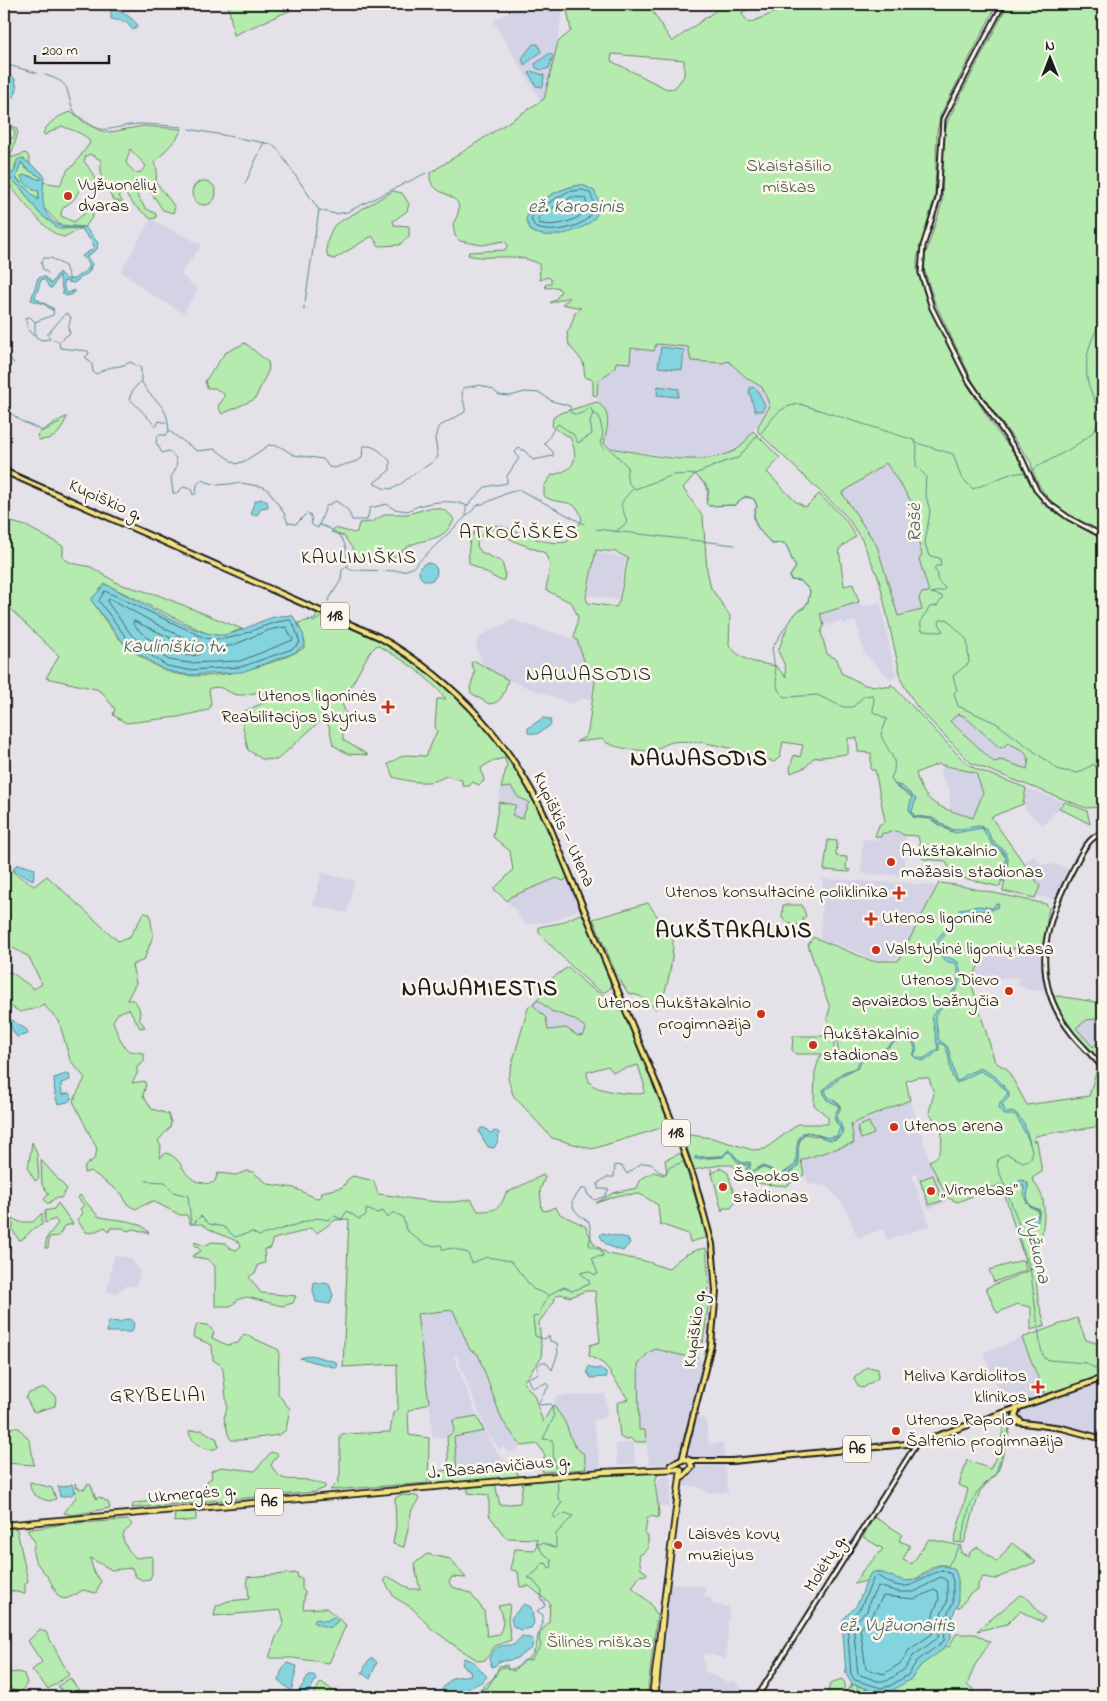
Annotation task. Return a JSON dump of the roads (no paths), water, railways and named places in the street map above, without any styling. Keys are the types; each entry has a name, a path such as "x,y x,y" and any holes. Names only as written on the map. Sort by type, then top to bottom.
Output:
{"highway":[{"path":"654,1697 662,1608 673,1517 680,1483 681,1461"},
{"name":"J. Basanavičiaus g.","path":"367,1494 634,1470 690,1461"},
{"path":"680,1483 689,1470 690,1461"},
{"name":"J. Basanavičiaus g.","path":"634,1470 689,1470"},
{"name":"Ukmergės g.","path":"4,1525 367,1494"}],"main road":[{"path":"1003,4 943,119 938,199 920,259 921,273 932,308 968,380 1022,459 1037,491 1048,503 1061,512 1103,536"},
{"name":"Kupiškio g.","path":"4,471 195,555"},
{"name":"Kupiškis — Utena","path":"195,555 379,637 410,656 451,688 500,740 531,789 584,909"},
{"path":"1103,833 1090,840 1055,905 1047,934 1046,973 1048,991 1065,1024 1103,1068"},
{"name":"Kupiškio g.","path":"584,909 680,1141 695,1182 712,1244 716,1291 714,1326 687,1446 681,1461"},
{"name":"A6","path":"690,1461 695,1463 727,1461 917,1443 1102,1379"},
{"path":"1018,1408 1015,1416 1020,1422"},
{"path":"1004,1413 1008,1421"},
{"path":"1004,1413 1014,1421"},
{"path":"989,1418 1062,1428 1103,1439"},
{"name":"Molėtų g.","path":"756,1697 917,1443"},
{"name":"Kupiškio g.","path":"687,1446 690,1461"},
{"name":"A6","path":"689,1470 696,1466 727,1461"}],"water":[{"path":"111,10 129,16 137,24 137,27 133,30 126,22 111,19"},
{"path":"533,44 538,44 541,52 524,65 522,58"},
{"path":"550,53 553,56 549,68 542,70 536,68 535,64"},
{"path":"531,71 544,75 543,87 536,86 529,73"},
{"path":"10,75 15,79 17,89 14,97 7,92 5,87 6,78"},
{"path":"22,158 44,176 43,199 45,211 49,217 62,227 85,227 98,243 97,249 86,257 92,264 89,272 74,283 63,281 65,292 68,293 75,290 73,294 67,296 63,294 59,275 52,288 44,279 41,280 35,298 54,309 52,310 44,304 31,300 38,278 44,276 51,284 59,272 66,279 74,279 89,268 89,264 82,256 93,249 94,245 81,228 59,229 39,213 20,187 4,173 4,162 6,169 12,174 17,160","holes":["21,162 27,169 41,177 41,180 26,175 21,176 28,186 39,191 38,200 16,178"]},
{"name":"ež. Karosinis","path":"583,185 594,191 597,197 599,209 596,217 580,229 558,235 538,234 531,231 526,220 534,207 559,191"},
{"path":"661,347 684,350 682,370 658,367"},
{"path":"658,386 679,389 678,397 657,395"},
{"path":"751,387 757,389 765,405 762,411 755,411 749,391"},
{"path":"261,499 267,501 268,507 261,508 258,514 252,515 251,511 255,501"},
{"path":"428,563 434,566 437,572 434,578 428,581 422,578 419,572 422,566"},
{"name":"Kauliniškio tv.","path":"105,584 164,616 213,634 224,635 233,633 266,619 293,616 303,634 305,645 294,653 242,672 188,675 164,670 125,645 91,600"},
{"path":"543,718 550,719 551,725 537,734 528,733 528,728"},
{"path":"894,784 902,786 916,799 912,811 914,816 932,818 953,830 979,826 987,830 993,842 1004,850 1008,858 1006,881 1001,881 1006,858 1002,851 992,844 982,828 955,833 930,819 913,817 909,809 912,797"},
{"path":"19,864 35,869 33,880 13,870"},
{"path":"996,903 999,904 998,907 992,910 962,911 958,921 936,945 939,953 958,962 960,978 955,992 935,1016 939,1040 948,1047 956,1080 959,1081 965,1075 980,1068 995,1076 1009,1092 1009,1097 1002,1104 1006,1113 1015,1112 1024,1123 1030,1143 1016,1115 1004,1115 999,1108 1000,1103 1008,1093 993,1078 980,1071 957,1083 952,1075 948,1054 944,1045 939,1043 939,1050 928,1059 921,1061 913,1056 915,1049 913,1042 895,1042 880,1054 864,1057 858,1068 842,1075 825,1090 828,1097 839,1104 840,1109 836,1118 841,1123 842,1135 832,1140 816,1135 837,1136 840,1127 834,1118 839,1106 826,1099 823,1090 842,1073 856,1068 862,1056 880,1052 896,1040 914,1040 917,1049 914,1055 921,1058 938,1049 932,1016 956,985 958,970 955,963 948,962 934,951 934,946 938,938 956,918 960,909 979,906 993,908"},
{"path":"10,1019 27,1030 28,1034 17,1037 7,1022"},
{"path":"69,1074 70,1080 61,1083 62,1095 69,1093 72,1098 68,1102 58,1104 55,1095 54,1078"},
{"path":"481,1128 485,1128 490,1133 496,1131 499,1133 498,1141 494,1148 488,1147 479,1132"},
{"path":"808,1132 810,1133 802,1135 800,1140 798,1166 779,1180 773,1180 772,1171 762,1167 750,1174 746,1169 749,1164 741,1166 729,1151 723,1157 695,1159 695,1157 722,1156 729,1149 742,1164 751,1163 748,1170 750,1172 762,1166 771,1169 775,1174 774,1179 777,1179 796,1164 799,1138 803,1133"},
{"path":"1022,1180 1028,1185 1027,1200 1030,1205 1025,1199 1024,1186 1021,1185 1014,1190 1011,1188 1011,1185"},
{"path":"1031,1206 1040,1210 1037,1225 1033,1221 1023,1223 1029,1217 1037,1217 1039,1211"},
{"path":"602,1233 627,1238 630,1243 623,1251 616,1249 604,1242 600,1235"},
{"path":"314,1282 329,1284 333,1295 330,1304 316,1302 313,1291"},
{"path":"127,1319 132,1320 134,1324 132,1332 107,1332 109,1321 120,1322"},
{"path":"311,1355 336,1362 337,1368 300,1358"},
{"path":"589,1366 594,1369 600,1368 606,1373 607,1377 591,1378 587,1372"},
{"path":"72,1484 74,1491 72,1495 60,1497 58,1486 64,1487"},
{"name":"ež. Vyžuonaitis","path":"942,1565 955,1570 958,1579 958,1604 951,1619 951,1638 948,1643 941,1651 921,1665 911,1679 893,1690 881,1693 852,1684 846,1674 842,1621 856,1606 871,1573 884,1573 909,1581 918,1579"},
{"path":"524,1604 531,1607 534,1623 531,1628 520,1630 513,1626 511,1618"},
{"path":"333,1617 338,1621 330,1628 314,1623 315,1619 327,1621"},
{"path":"522,1636 533,1639 532,1648 515,1659 498,1662 492,1667 489,1659 493,1651 502,1646 514,1645"},
{"path":"372,1658 377,1662 370,1679 362,1673 368,1661"},
{"path":"464,1658 474,1662 487,1677 467,1690 461,1697 442,1697 442,1689 452,1678 471,1675 470,1671 462,1665"},
{"path":"287,1663 297,1666 290,1690 279,1681 281,1672"},
{"path":"309,1675 314,1675 316,1679 307,1696 302,1697 298,1692"}],"waterway":[{"path":"4,64 37,73"},
{"path":"45,75 65,85 75,113 100,129 139,124 182,127"},
{"path":"189,129 271,144 278,150 319,210 305,302"},
{"path":"245,184 264,142"},
{"path":"319,210 335,214 347,212 426,173"},
{"path":"1103,235 1101,245 1103,250"},
{"path":"48,273 43,269 41,263 44,258 51,258 65,266 70,280"},
{"name":"Vyžuona","path":"51,309 54,311 53,315 35,322 35,336 41,340 50,339 47,335 66,313 71,317 68,328 70,333 59,342 60,348 88,351 89,354 85,357 92,364 93,372 97,374 130,362 141,368 141,381 133,390 129,399 156,427 159,421 168,423 169,431 166,435 158,435 156,442 162,453 168,451 175,457 177,463 171,477 173,493 177,493 183,487 191,489 193,495 196,493 197,485 201,480 217,485 241,483 264,487 269,491 284,513 288,523 296,524 307,513 311,516 312,525 318,528 326,506 336,501 348,510 352,520 367,520 370,508 387,504 394,509 408,511 421,505 437,502 453,502 467,506 485,487 507,483 507,476 519,458 515,452 519,448 525,451 533,460 553,456 553,452 544,443 558,424 573,434 578,443 592,434 590,422 593,413 599,416 603,434 600,444 604,449"},
{"path":"34,336 29,331 25,318 30,317 35,322"},
{"path":"1032,470 1088,437 1098,424 1098,411 1088,384 1087,362 1089,347 1098,326 1103,320"},
{"path":"51,339 58,341"},
{"path":"4,352 14,363"},
{"path":"141,381 162,407 168,422"},
{"path":"169,431 197,451 215,449 236,464 245,461 269,445 279,446 294,455 323,459 329,467 335,468 359,460 362,458 363,446 371,447 378,450 390,461 390,470 374,483 387,489 398,486 438,457 435,439 438,427 465,412 463,388 480,385 492,389 499,395 510,396 525,392 540,393 552,401 570,406 570,412 581,414 590,407 593,413"},
{"name":"Rašė","path":"761,433 781,410 800,404 914,440 917,446 916,466 926,476 925,492 930,511 925,543 929,556 940,558 941,566 936,566 934,569 938,574 937,580 945,588 944,590 931,593 942,596 942,599 937,606 930,607 922,618 921,627 922,631 940,632 943,631 939,623 940,620 947,619 967,640 969,663 953,676 957,690 954,693 958,706 996,723 1059,770 1078,773 1094,764 1099,772 1103,770"},
{"path":"4,408 21,421 43,431 60,423"},
{"name":"Rašė","path":"695,474 738,458 758,435"},
{"path":"917,443 953,454 961,477 973,489 1010,474 1026,472"},
{"name":"Vyžuona","path":"611,450 628,467 627,479 635,489 673,475 695,474 707,486 706,503 709,506 736,505 746,496 754,499 757,506 754,511 754,517 760,531 772,544 784,543 786,545 796,567 790,576 791,580 801,581 810,591 808,602 788,623 772,648 778,690 785,697 817,695 843,707 853,707 864,696 872,695 874,698 873,712 887,719 881,735 894,761 894,771 891,778 894,784"},
{"path":"615,532 627,523 621,506 623,500 633,489"},
{"path":"320,525 329,528 340,536 346,547 348,568 351,570 403,571 412,568 478,505 515,491 520,490 584,524"},
{"path":"466,507 466,515"},
{"path":"596,529 735,545"},
{"path":"328,601 341,580 342,570 347,566"},
{"path":"308,619 314,622 321,617"},
{"name":"Vyžuona","path":"1029,1142 1032,1150 1031,1159 1023,1162 1007,1154 998,1159 997,1166 1018,1221 1021,1245 1030,1267 1041,1349 1044,1358 1049,1360 1086,1363 1103,1373"},
{"path":"469,1697 469,1694 488,1687 498,1670 503,1667 514,1671 524,1660 531,1660 541,1646 539,1638 543,1615 537,1611 545,1606 544,1601 541,1600 542,1591 532,1579 528,1578 538,1570 541,1564 546,1563 549,1568 552,1567 551,1559 543,1553 537,1544 543,1543 556,1548 556,1534 573,1516 566,1513 554,1518 553,1516 562,1502 558,1498 552,1440 543,1439 554,1417 551,1404 540,1405 538,1403 549,1386 546,1383 532,1388 527,1378 539,1374 537,1366 542,1362 546,1362 552,1370 558,1353 557,1343 550,1341 549,1336 544,1339 535,1336 533,1317 538,1316 542,1306 555,1291 565,1287 572,1291 590,1284 588,1279 580,1273 588,1271 595,1275 598,1274 592,1258 603,1256 601,1250 589,1245 591,1234 589,1222 576,1211 572,1202 581,1189 586,1189 588,1195 595,1200 605,1196 609,1189 598,1189 598,1183 607,1177 614,1177 615,1165 622,1166 627,1174 642,1163 651,1164 658,1171 665,1174 670,1167 683,1162"},
{"path":"146,1181 165,1182 173,1192 188,1196 191,1222 193,1224 201,1216 209,1224 224,1227 235,1237 252,1232 259,1236 317,1218 329,1220 334,1216 342,1219 347,1211 359,1219 366,1215 366,1209 377,1213 383,1211 388,1218 393,1212 403,1217 406,1230 422,1242 435,1246 441,1245 443,1250 452,1248 468,1253 472,1263 487,1257 511,1261 533,1289 548,1295"},
{"path":"1001,1457 1010,1426"},
{"path":"961,1541 970,1506 977,1492 996,1473 1000,1460"},
{"path":"948,1566 959,1547"},
{"path":"844,1697 853,1685"},
{"path":"857,1686 859,1695"}],"place":[{"name":"Vyžuonėlių dvaras","path":"68,196"},
{"name":"Utenos ligoninės Reabilitacijos skyrius","path":"388,707"},
{"name":"Aukštakalnio mažasis stadionas","path":"891,862"},
{"name":"Utenos konsultacinė poliklinika","path":"899,893"},
{"name":"Utenos ligoninė","path":"871,919"},
{"name":"Valstybinė ligonių kasa","path":"876,950"},
{"name":"Utenos Dievo apvaizdos bažnyčia","path":"1009,991"},
{"name":"Utenos Aukštakalnio progimnazija","path":"761,1014"},
{"name":"Aukštakalnio stadionas","path":"813,1045"},
{"name":"Utenos arena","path":"894,1127"},
{"name":"Šapokos stadionas","path":"723,1187"},
{"name":"„Virmebas“","path":"931,1191"},
{"name":"Meliva Kardiolitos klinikos","path":"1038,1387"},
{"name":"Utenos Rapolo Šaltenio progimnazija","path":"896,1431"},
{"name":"Laisvės kovų muziejus","path":"678,1545"}],"district":[{"name":"ATKOČIŠKĖS","path":"519,533"},
{"name":"KAULINIŠKIS","path":"359,558"},
{"name":"NAUJASODIS","path":"589,675"},
{"name":"NAUJASODIS","path":"699,760"},
{"name":"AUKŠTAKALNIS","path":"734,932"},
{"name":"NAUJAMIESTIS","path":"480,990"},
{"name":"GRYBELIAI","path":"158,1396"}],"park label":[{"name":"Skaistašilio miškas","path":"789,177"},
{"name":"Šilinės miškas","path":"599,1643"}]}
